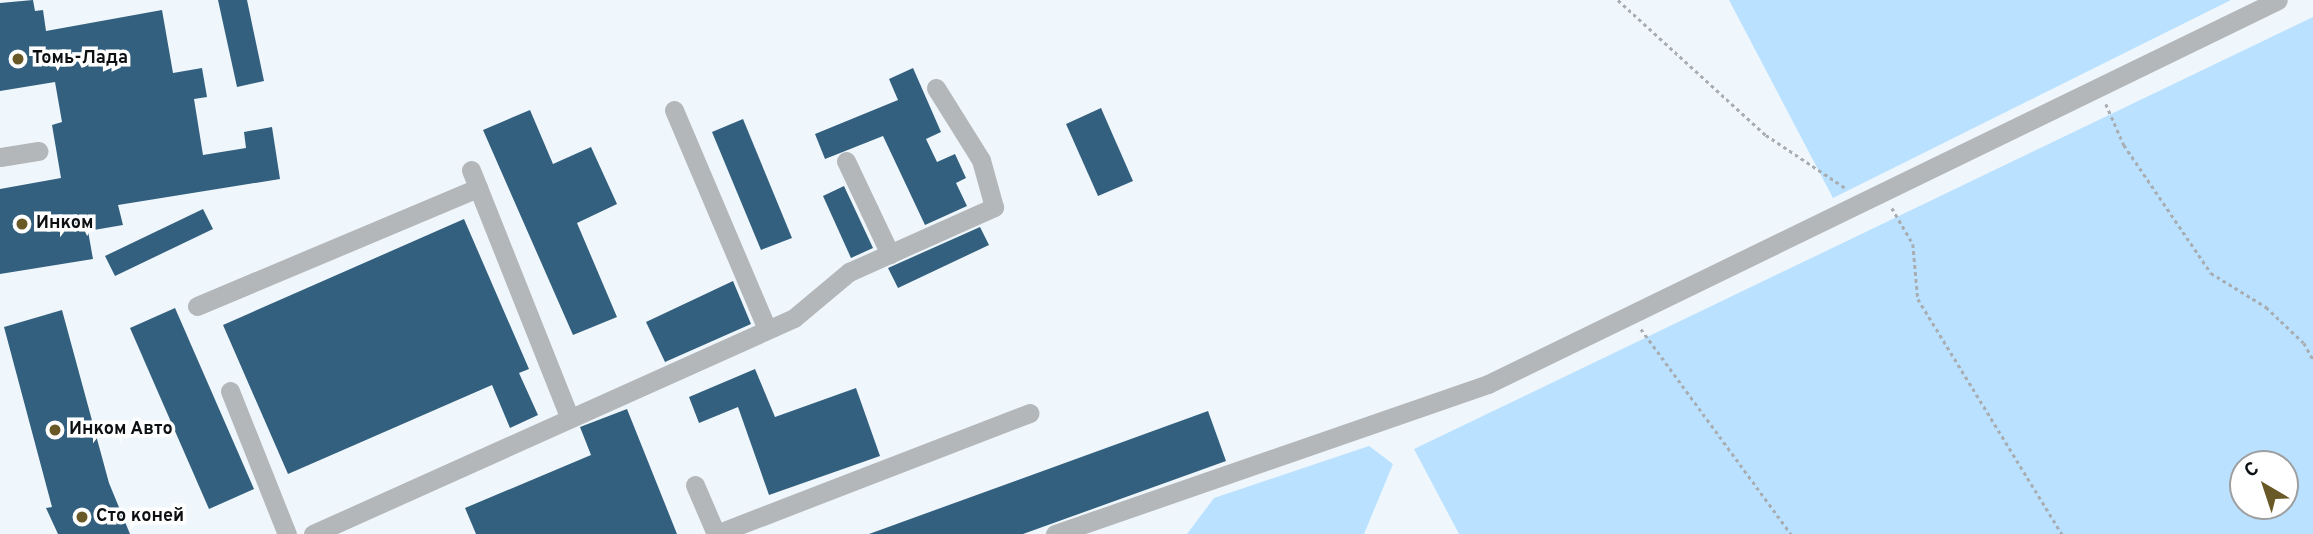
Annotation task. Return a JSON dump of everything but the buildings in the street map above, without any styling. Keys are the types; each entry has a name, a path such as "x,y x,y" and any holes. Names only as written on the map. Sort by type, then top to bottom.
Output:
{"street":[{"path":"1055,534 1475,389 2278,0"},
{"path":"313,534 569,416 794,318 849,272 994,207 981,160 936,88"},
{"path":"674,110 767,329"},
{"path":"0,157 38,151"},
{"path":"846,161 890,254"},
{"path":"197,306 474,179 569,416"},
{"path":"230,391 287,534"},
{"path":"695,485 716,534 1029,413"}],"path":[{"path":"1618,0 1766,135 1863,203"},
{"path":"2099,89 2124,145 2211,273 2266,307 2304,343 2313,359"},
{"path":"1884,192 1913,244 1918,299 2062,534"},
{"path":"1631,315 1791,534"}],"shaded area":[{"path":"1729,0 2231,0 1833,198"},
{"path":"2313,17 2313,534 1459,534 1414,449"},
{"path":"1369,446 1393,464 1364,534 1187,534 1214,498"}],"place":[{"name":"Томь-Лада","path":"18,59"},
{"name":"Инком","path":"22,224"},
{"name":"Инком Авто","path":"55,430"},
{"name":"Сто коней","path":"82,517"}]}
